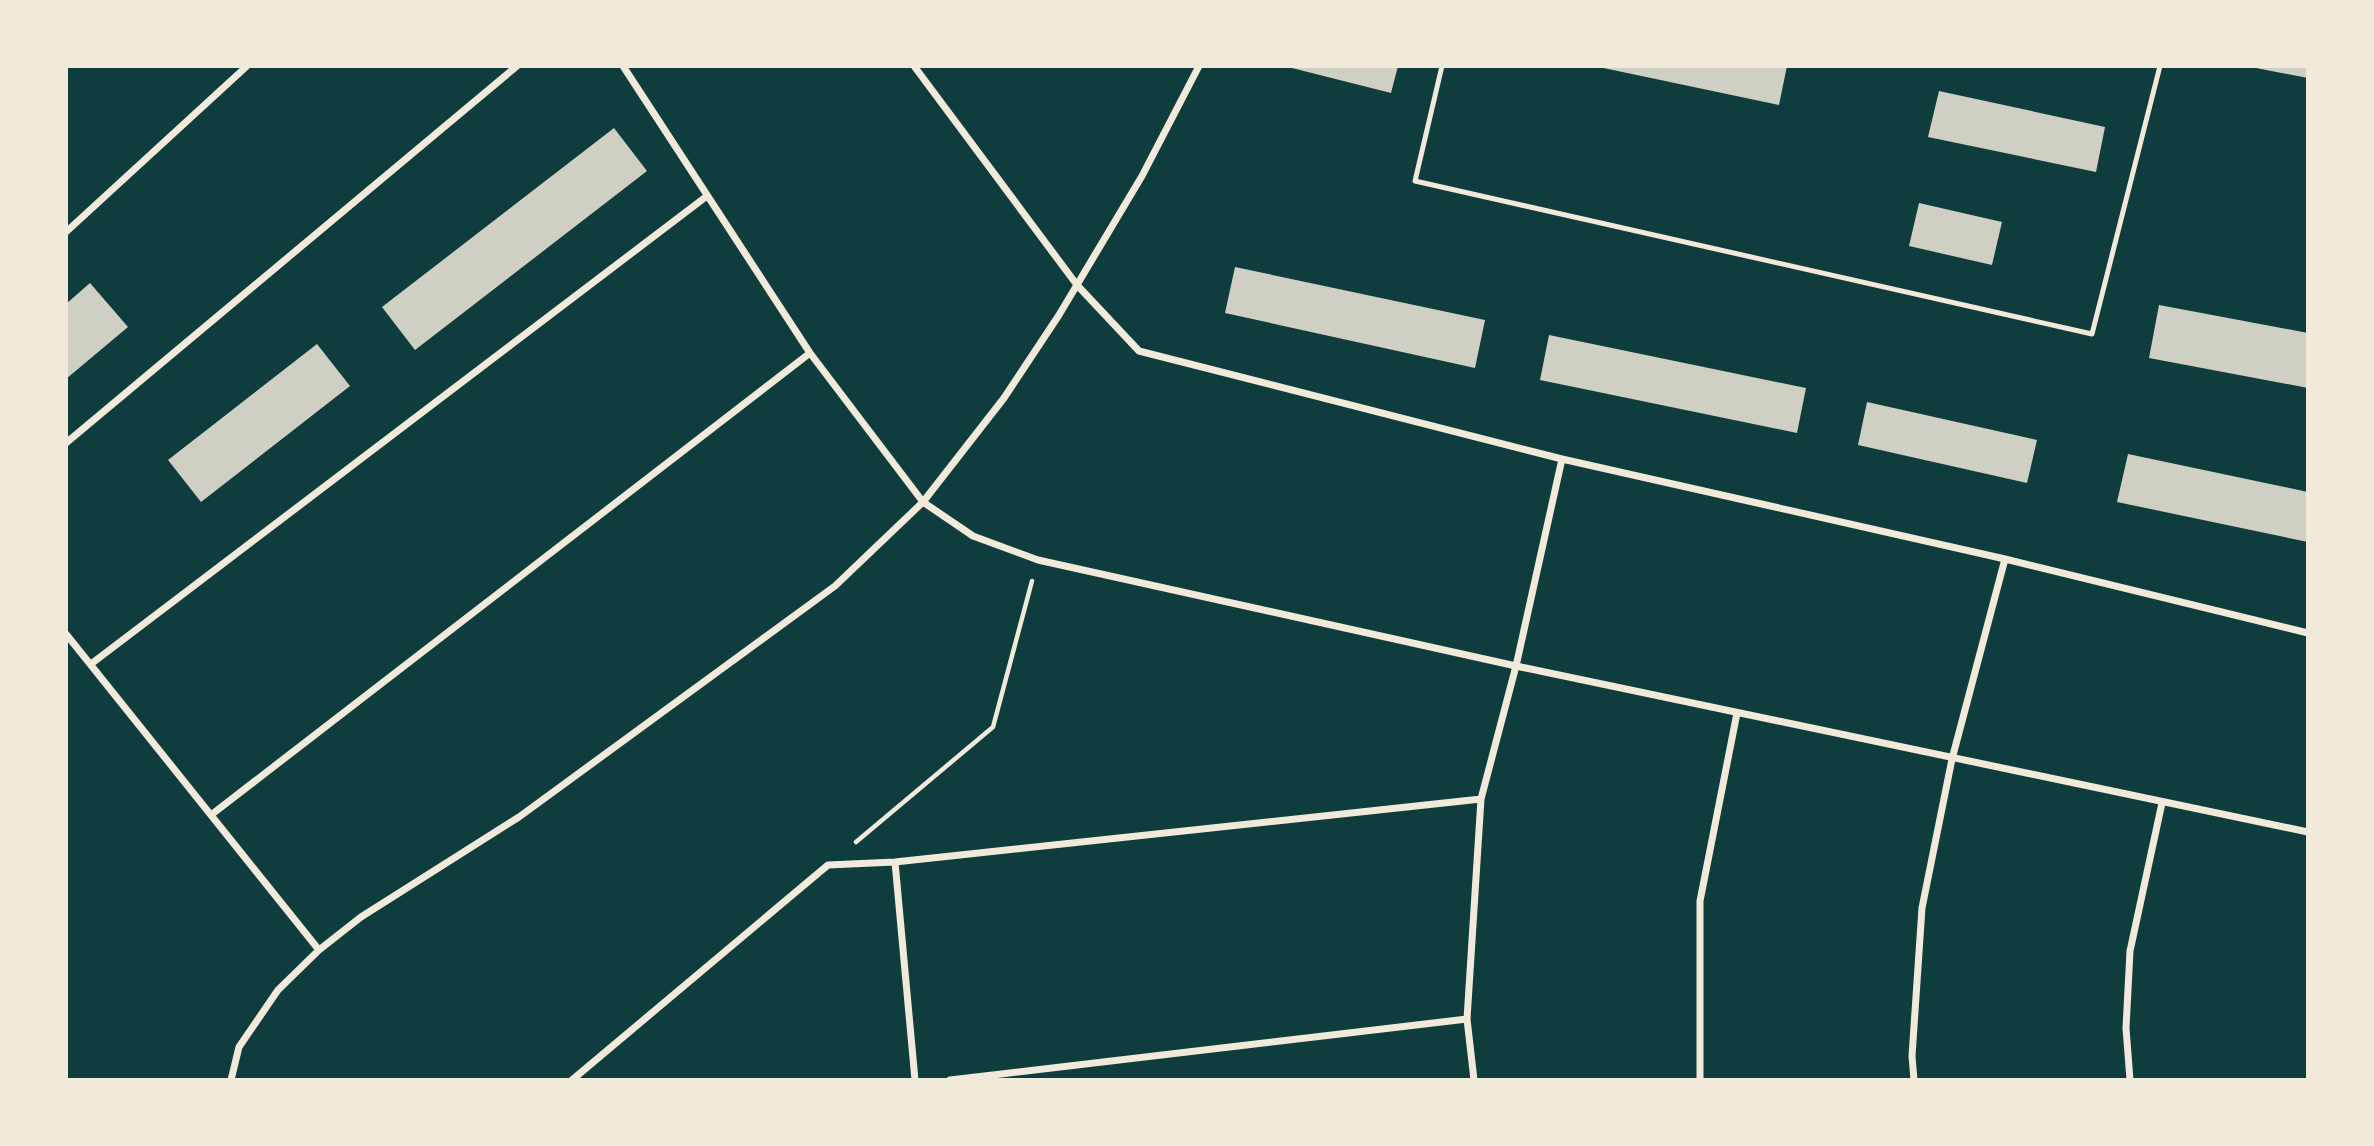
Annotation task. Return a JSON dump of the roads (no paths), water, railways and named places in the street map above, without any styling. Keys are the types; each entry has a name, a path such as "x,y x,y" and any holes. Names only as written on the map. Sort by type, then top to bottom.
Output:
{"street":[{"path":"66,232 247,66"},
{"path":"66,443 517,66"},
{"path":"623,66 810,353 923,502 973,536 1038,560 1517,666 2308,832"},
{"path":"914,66 1077,285 1139,351 1562,459 2005,559 2308,632"},
{"path":"230,1080 239,1047 278,990 319,950 361,918 519,817 835,586 923,502 1004,398 1077,285 1142,176 1199,66"},
{"path":"90,664 707,196"},
{"path":"211,815 810,353"},
{"path":"1474,1080 1467,1019 1481,799 1517,666 1562,459"},
{"path":"1914,1080 1912,1056 1922,908 1952,759 2005,559"},
{"path":"66,634 319,950"},
{"path":"1700,1080 1700,901 1737,713"},
{"path":"572,1080 828,865 895,862 1481,799"},
{"path":"2130,1080 2126,1028 2130,951 2162,803"},
{"path":"895,862 915,1080"},
{"path":"950,1080 1467,1019"}],"lane":[{"path":"1442,66 1415,181 2092,334 2160,66"}]}
